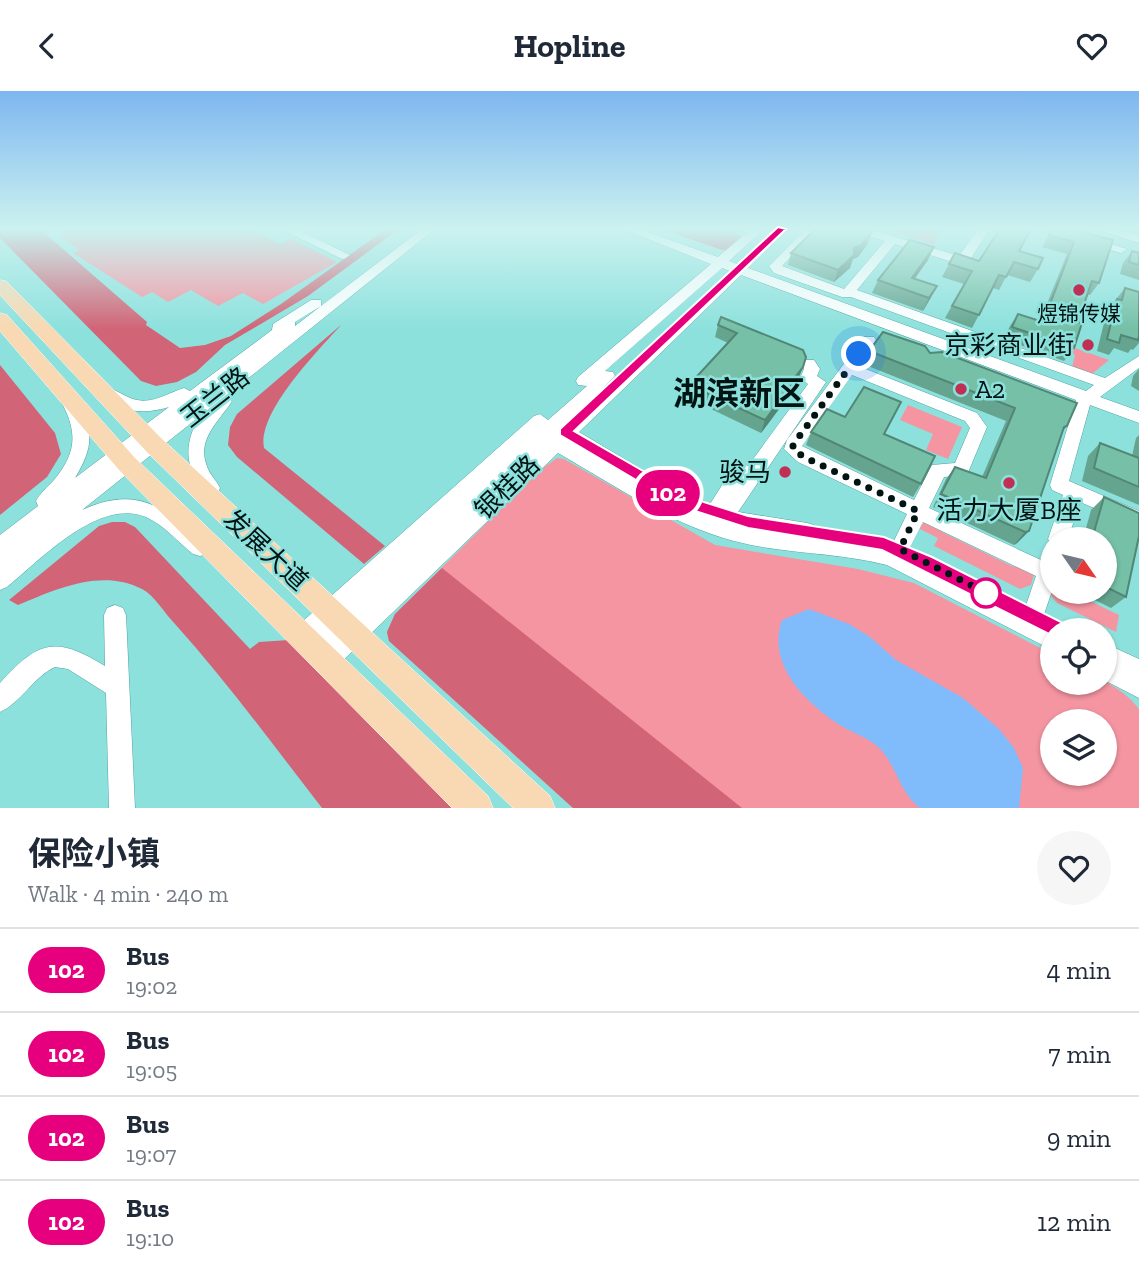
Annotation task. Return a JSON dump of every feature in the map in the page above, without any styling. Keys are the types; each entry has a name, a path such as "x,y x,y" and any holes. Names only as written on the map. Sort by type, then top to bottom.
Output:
{"main road":[{"name":"发展大道","path":"0,285 149,440 538,808"},
{"name":"发展大道","path":"0,319 123,459 476,808"}],"street":[{"name":"玉兰路","path":"0,546 149,440 374,262"},
{"name":"玉兰路","path":"323,305 382,262"},
{"path":"724,262 826,294 847,294 873,262"},
{"path":"725,262 734,266"},
{"path":"734,266 736,262"},
{"name":"银桂路","path":"341,622 553,434 738,262"},
{"name":"银桂路","path":"734,266 739,262"},
{"path":"313,648 626,343 740,262"},
{"path":"779,262 775,266 779,270 826,294 938,343 1139,418"},
{"path":"849,292 1107,384"},
{"path":"92,380 121,402 134,407 157,407 184,393 262,337 323,305"},
{"path":"282,566 198,474 194,458 208,418 220,404 293,345 323,305"},
{"path":"966,353 975,337"},
{"path":"869,340 793,445 793,449 804,457 918,511 1040,561"},
{"path":"928,361 938,343"},
{"path":"1139,361 1083,401 1059,485 1139,519"},
{"path":"849,367 912,389 971,417 979,427 963,468 958,471 938,470 900,549"},
{"path":"720,519 739,493 812,374"},
{"path":"0,535 48,498 71,470 83,433 79,419 63,391"},
{"path":"553,434 680,513 875,541 900,549 1031,622 1040,630"},
{"name":"玉兰路","path":"0,563 123,459"},
{"path":"1062,527 1074,491"},
{"path":"0,581 88,513 116,505 137,506 154,512 254,590"},
{"path":"720,519 737,534 862,550 892,558 1040,625"},
{"path":"1031,622 1040,594"},
{"path":"115,615 122,808"},
{"path":"0,700 28,672 51,656 62,656 117,686"},
{"path":"1117,660 1139,671"},
{"path":"1117,675 1139,686"}],"shaded area":[{"path":"24,262 78,262 147,322 146,325 180,348 205,345 231,336 339,262 354,262 308,296 225,345 196,372 177,382 156,386 141,381"},
{"path":"88,262 336,262 263,304 243,293 218,306 191,290 168,302 152,292 142,297"},
{"path":"341,325 279,400 264,433 264,448 385,546 364,564 237,457 228,445 230,427 237,414"},
{"path":"1069,346 1109,360 1092,374 1072,367 1075,355 1067,352"},
{"path":"0,365 55,433 61,454 47,477 0,515"},
{"path":"908,405 962,427 948,459 926,450 933,434 900,420"},
{"path":"557,458 564,459 715,545 858,569 914,583 1040,648 1040,695 1117,695 1117,689 1119,690 1139,709 1139,808 573,808 389,641 387,632 395,614 540,470"},
{"path":"125,522 135,527 250,649 259,642 289,640 454,808 322,808 213,669 155,600 142,589 111,580 95,581 63,587 18,605 9,600 99,526"},
{"path":"925,522 943,527 942,532 1014,567 1017,561 1035,570 1031,585 1020,589 934,546 938,538 918,528"},
{"path":"442,568 742,808 573,808 389,641 387,632 395,614"},
{"path":"1059,604 1096,604 1119,615 1117,626 1117,618 1088,618"}],"water":[{"path":"809,609 849,624 870,637 896,660 963,698 999,729 1014,748 1023,768 1019,808 920,808 913,802 889,760 877,746 823,713 790,678 779,651 782,620"}],"building":[{"path":"817,262 846,262 838,270"},
{"path":"892,262 923,262 912,278 937,286 929,298 878,280"},
{"path":"1014,262 1006,277 999,275 979,315 952,306 972,271 949,264"},
{"path":"1016,262 1041,262 1038,269"},
{"path":"1066,262 1106,262 1099,283 1092,281 1078,322 1082,323 1074,348 1012,327 1018,314 1043,322"},
{"path":"1125,288 1139,292 1139,336 1138,340 1121,335 1119,343 1107,339 1117,299 1122,300"},
{"path":"721,317 803,350 806,357 796,376 798,377 765,420 689,385 737,333 718,325"},
{"path":"883,332 925,346 930,353 942,352 1077,403 1067,426 1064,427 1029,531 1025,532 941,494 955,467 986,478 1015,408 869,351"},
{"path":"864,387 901,402 884,434 935,456 921,484 811,432 827,409 845,417"},
{"path":"1100,443 1139,458 1139,487 1094,468"},
{"path":"1104,497 1139,513 1139,536 1126,597 1117,592 1117,527 1095,527"}],"bus line":[{"name":"102","path":"746,262 564,432 675,496 700,507 748,522 884,543 1040,620"}],"place":[{"name":"煜锦传媒","path":"1079,290"},
{"name":"京彩商业街","path":"1088,345"},
{"name":"A2","path":"961,389"},
{"name":"骏马","path":"785,472"},
{"name":"活力大厦B座","path":"1009,483"}],"district":[{"name":"湖滨新区","path":"739,393"}],"route":[{"path":"859,354 793,445 793,449 804,457 918,511 900,549 990,595 986,593"}]}
